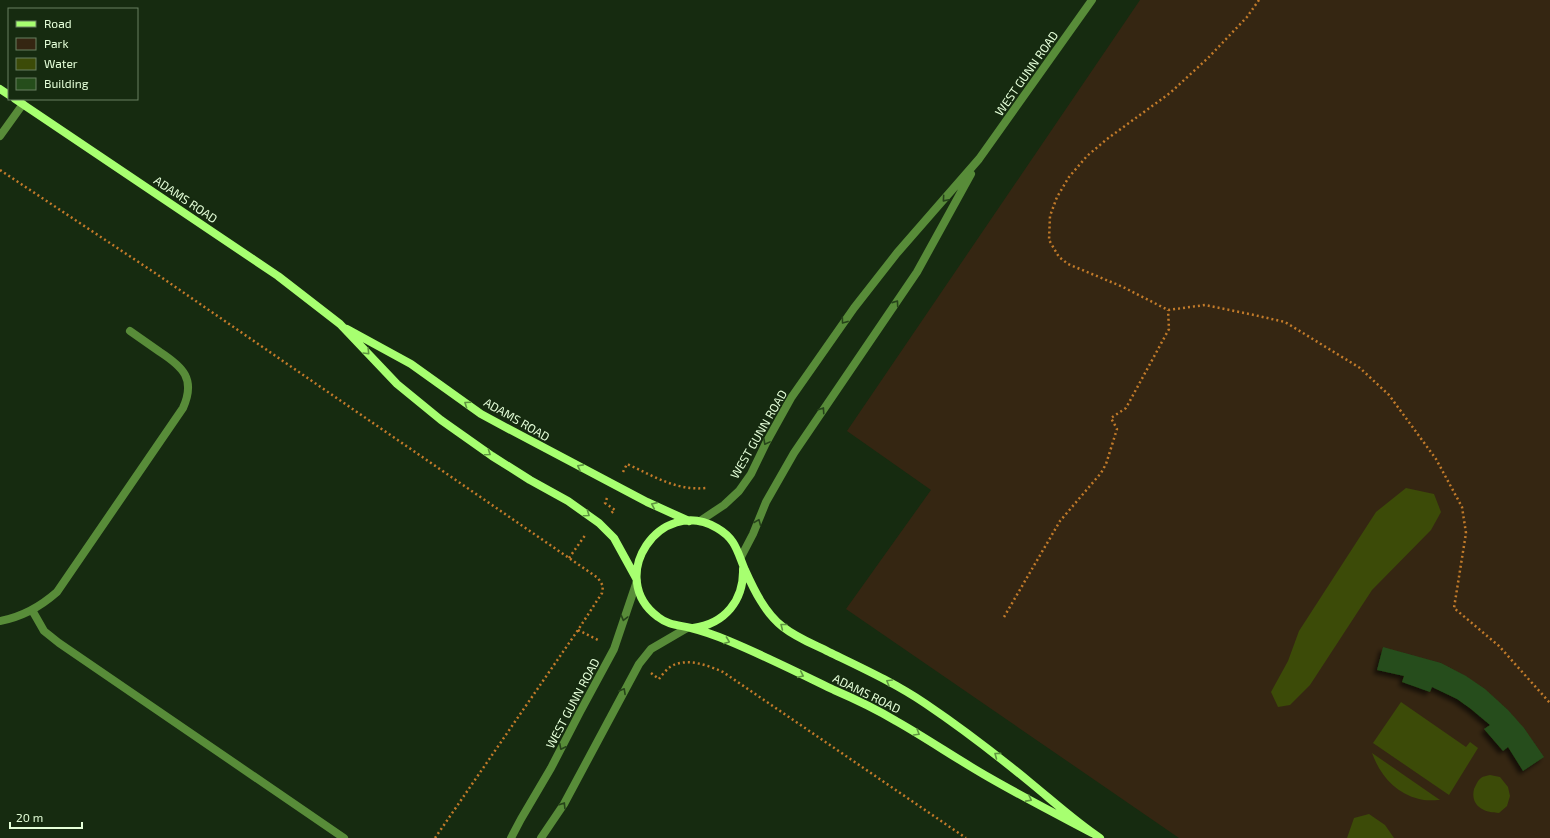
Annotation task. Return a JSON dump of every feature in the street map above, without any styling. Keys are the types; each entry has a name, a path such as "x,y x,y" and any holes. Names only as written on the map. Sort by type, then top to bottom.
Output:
{"main road":[{"name":"ADAMS ROAD","path":"17,100 278,276 340,324 411,364 482,414 647,502 690,521"},
{"name":"ADAMS ROAD","path":"340,324 397,384 441,420 492,456 530,480 568,501 599,523 614,538 637,580 640,595 648,608 658,617 668,623 729,641 868,705 924,737 990,778 1100,838"},
{"name":"ADAMS ROAD","path":"700,521 712,525 723,532 732,541 741,557 743,566 753,588 765,607 782,626 798,637 880,677 923,702 1006,762 1092,833"},
{"name":"WEST GUNN ROAD","path":"637,580 637,567 641,553 648,541 659,531 671,524 700,521"},
{"path":"689,628 704,626 727,614 735,604 741,592 744,579 743,566"}],"street":[{"name":"WEST GUNN ROAD","path":"700,521 724,505 739,491 751,474 791,398 854,308 898,253 979,159 1092,0"},
{"path":"0,136 23,104"},
{"name":"WEST GUNN ROAD","path":"741,557 753,534 766,502 794,453 917,272 979,159"},
{"path":"0,621 15,618 32,610 47,601 57,592 183,408 188,397 186,376 181,368 174,361 130,331"},
{"name":"WEST GUNN ROAD","path":"511,838 551,768 614,649 637,580"},
{"path":"32,610 44,631 59,643 344,838"},
{"path":"541,838 564,804 639,664 652,649 689,628"}],"path":[{"path":"1259,0 1247,17 1208,58 1170,93 1107,139 1087,156 1069,178 1057,197 1050,216 1048,228 1049,240 1059,257 1068,264 1123,287 1168,310 1205,305 1284,322 1360,368 1389,395 1436,459 1462,507 1466,533 1454,608 1499,646 1550,703"},
{"path":"0,170 158,276 598,578 603,586 602,593 435,838"},
{"path":"1004,617 1060,521 1101,473 1106,464 1117,429 1111,418 1126,408 1169,329 1168,310"},
{"path":"627,464 672,485 685,489 706,488"},
{"path":"569,558 587,533"},
{"path":"578,630 603,642"},
{"path":"659,679 670,667 686,662 706,664 723,672 966,838"}],"green space":[{"path":"1140,0 1550,0 1550,838 1179,838 846,609 931,490 847,431"}],"water":[{"path":"1406,488 1434,494 1441,512 1431,530 1372,590 1310,685 1290,705 1278,707 1271,692 1288,661 1299,631 1376,512"},
{"path":"1401,702 1466,747 1470,742 1478,748 1449,795 1373,743"},
{"path":"1372,753 1440,800 1419,799 1396,788 1379,769"},
{"path":"1490,775 1500,777 1508,787 1510,796 1507,806 1499,813 1483,810 1474,800 1474,789 1478,781 1482,777"},
{"path":"1369,814 1385,825 1394,838 1347,838 1354,818"}],"building":[{"path":"1383,647 1441,663 1466,676 1485,689 1508,710 1524,728 1544,757 1523,771 1508,747 1503,751 1484,729 1490,725 1457,699 1432,687 1430,692 1402,682 1404,676 1377,670"}]}
